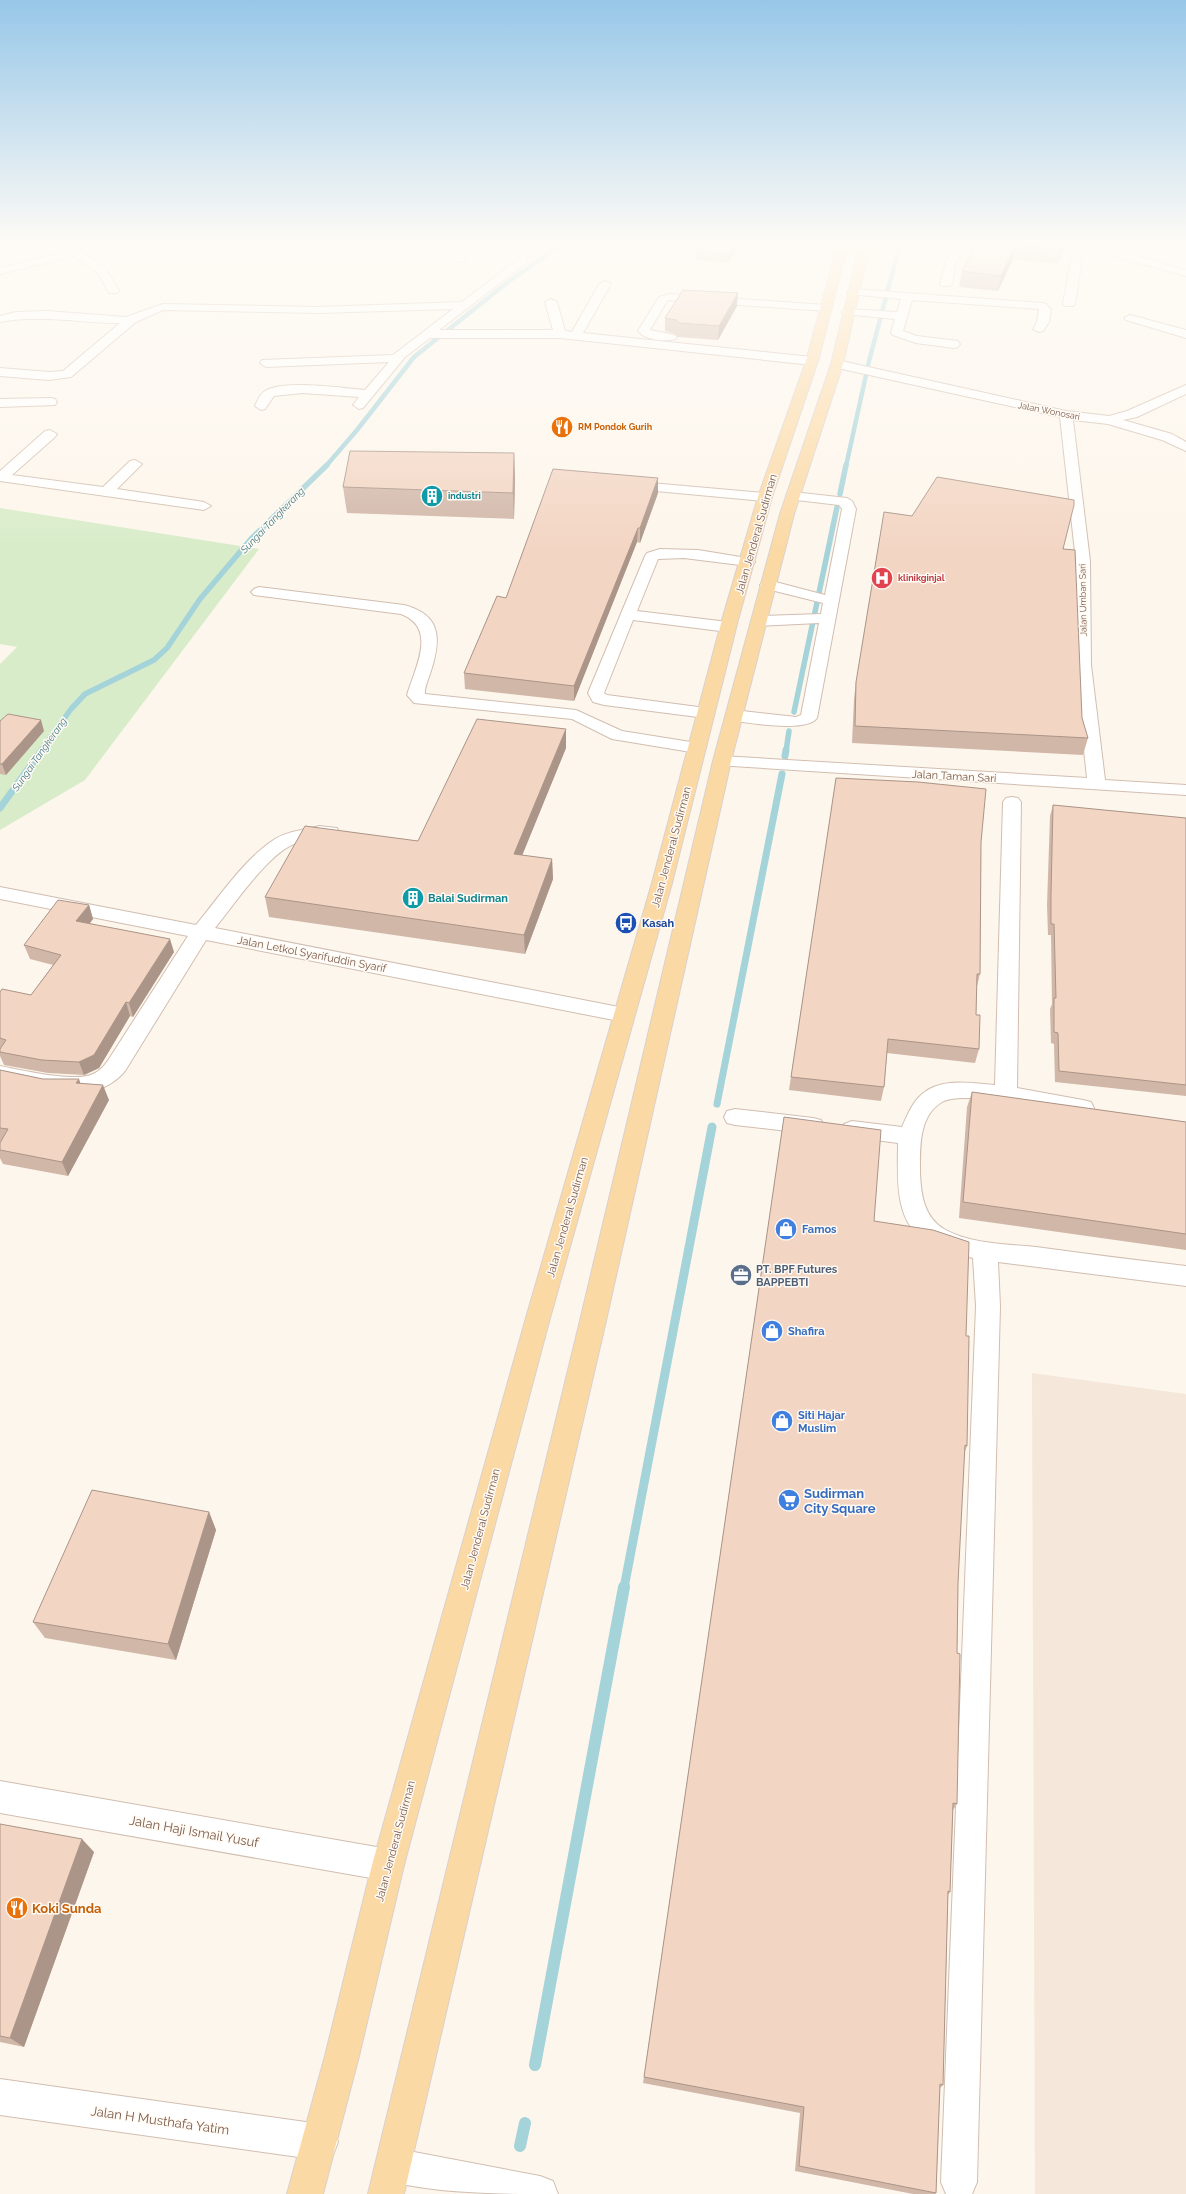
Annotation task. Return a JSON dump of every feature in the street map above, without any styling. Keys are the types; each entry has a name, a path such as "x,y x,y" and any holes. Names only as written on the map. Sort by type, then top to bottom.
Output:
{"main road":[{"name":"Jalan Jenderal Sudirman","path":"305,2194 320,2142 388,1865 662,883 728,627 748,562 765,497 816,346"},
{"path":"390,2180 417,2059 592,1325 722,761 793,496 844,346"}],"street":[{"path":"0,372 49,376 68,374 100,346"},
{"path":"357,407 399,357 412,346"},
{"path":"673,346 812,361"},
{"path":"266,363 399,357"},
{"name":"Jalan Wonosari","path":"837,364 1066,415 1109,420 1132,414 1186,389"},
{"path":"261,406 269,394 278,391 305,390 368,394"},
{"path":"0,403 51,402"},
{"name":"Jalan Umban Sari","path":"1066,415 1083,561 1084,665 1097,785"},
{"path":"1109,420 1167,437 1186,447"},
{"path":"0,477 50,434"},
{"path":"106,492 135,464"},
{"path":"0,477 204,506"},
{"path":"618,484 765,497"},
{"path":"734,715 797,722 809,718 825,619 823,598 849,506 842,501 793,496"},
{"path":"706,713 604,700 597,696 652,556 656,553 673,552 748,562"},
{"path":"768,585 823,598"},
{"path":"259,592 404,610 418,614 424,623 430,638 427,659 415,695 420,699 542,710 576,715 618,735 697,748"},
{"path":"628,615 728,627"},
{"path":"759,621 825,619"},
{"name":"Jalan Taman Sari","path":"722,761 1186,790"},
{"path":"1006,1094 1012,802"},
{"path":"0,1074 74,1084 87,1084 100,1080 109,1075 117,1065 200,932 258,863 281,843 302,835 334,832"},
{"name":"Jalan Letkol Syarifuddin Syarif","path":"0,893 624,1015"},
{"path":"1100,1111 1006,1094 958,1091 940,1093 929,1100 909,1136 910,1195 913,1209 921,1222 931,1232 945,1239 985,1251 1186,1276"},
{"path":"735,1117 909,1136"},
{"path":"959,2182 988,1306 985,1251"},
{"name":"Jalan Haji Ismail Yusuf","path":"0,1797 388,1865"},
{"name":"Jalan H Musthafa Yatim","path":"0,2097 320,2142"},
{"path":"390,2180 540,2194"}],"shaded area":[{"path":"1032,1373 1186,1394 1186,2194 1035,2194"}],"green space":[{"path":"0,508 259,549 85,780 0,830 0,664 17,647 0,644"}],"building":[{"path":"350,451 514,453 513,493 343,487"},
{"path":"553,469 658,478 640,528 638,528 574,686 464,673 497,596 506,598"},
{"path":"937,477 1074,500 1063,549 1075,550 1082,718 1088,738 855,726 856,682 884,512 912,516"},
{"path":"8,714 41,720 2,764 0,764 0,721"},
{"path":"477,719 566,729 514,854 552,859 524,935 265,897 305,826 418,841"},
{"path":"836,778 918,782 986,789 981,842 980,974 977,974 976,1015 980,1015 979,1049 888,1039 884,1087 791,1077"},
{"path":"1053,805 1186,818 1186,1085 1059,1071 1058,1033 1054,1032 1054,998 1056,998 1054,924 1051,924"},
{"path":"58,900 89,905 76,921 170,939 129,1003 126,1002 94,1055 79,1062 42,1060 0,1052 0,1049 6,1040 0,1038 0,992 2,989 31,995 61,955 24,945"},
{"path":"0,1070 43,1079 79,1079 76,1083 103,1085 62,1162 0,1150 0,1143 8,1129 0,1128"},
{"path":"972,1092 1186,1122 1186,1234 963,1202"},
{"path":"784,1117 881,1130 874,1221 933,1230 969,1242 966,1336 969,1336 967,1446 965,1445 958,1583 957,1653 960,1654 957,1804 953,1803 950,1892 948,1891 943,2085 940,2084 936,2193 799,2166 804,2107 644,2077"},
{"path":"92,1490 209,1512 168,1644 33,1622"},
{"path":"0,1824 82,1839 10,2038 0,2036"}],"waterway":[{"name":"Sungai Tangkerang","path":"326,466 357,430 414,357 427,346"},
{"path":"868,365 873,346"},
{"path":"846,466 866,375"},
{"path":"840,494 846,465"},
{"name":"Sungai Tangkerang","path":"41,751 71,709 85,694 154,660 167,648 200,599 251,539 326,466"},
{"path":"794,712 837,507"},
{"path":"786,751 789,731"},
{"name":"Sungai Tangkerang","path":"0,808 42,750"},
{"path":"785,756 786,750"},
{"path":"717,1104 782,774"},
{"path":"624,1588 712,1127"},
{"path":"535,2065 624,1587"},
{"path":"520,2146 525,2123"}],"place":[{"name":"RM Pondok Gurih","path":"562,427"},
{"name":"industri","path":"432,496"},
{"name":"klinikginjal","path":"882,578"},
{"name":"Balai Sudirman","path":"413,898"},
{"name":"Kasah","path":"626,923"},
{"name":"Famos","path":"786,1229"},
{"name":"PT. BPF Futures BAPPEBTI","path":"741,1275"},
{"name":"Shafira","path":"772,1331"},
{"name":"Siti Hajar Muslim","path":"782,1421"},
{"name":"Sudirman City Square","path":"789,1500"},
{"name":"Koki Sunda","path":"17,1908"}]}
